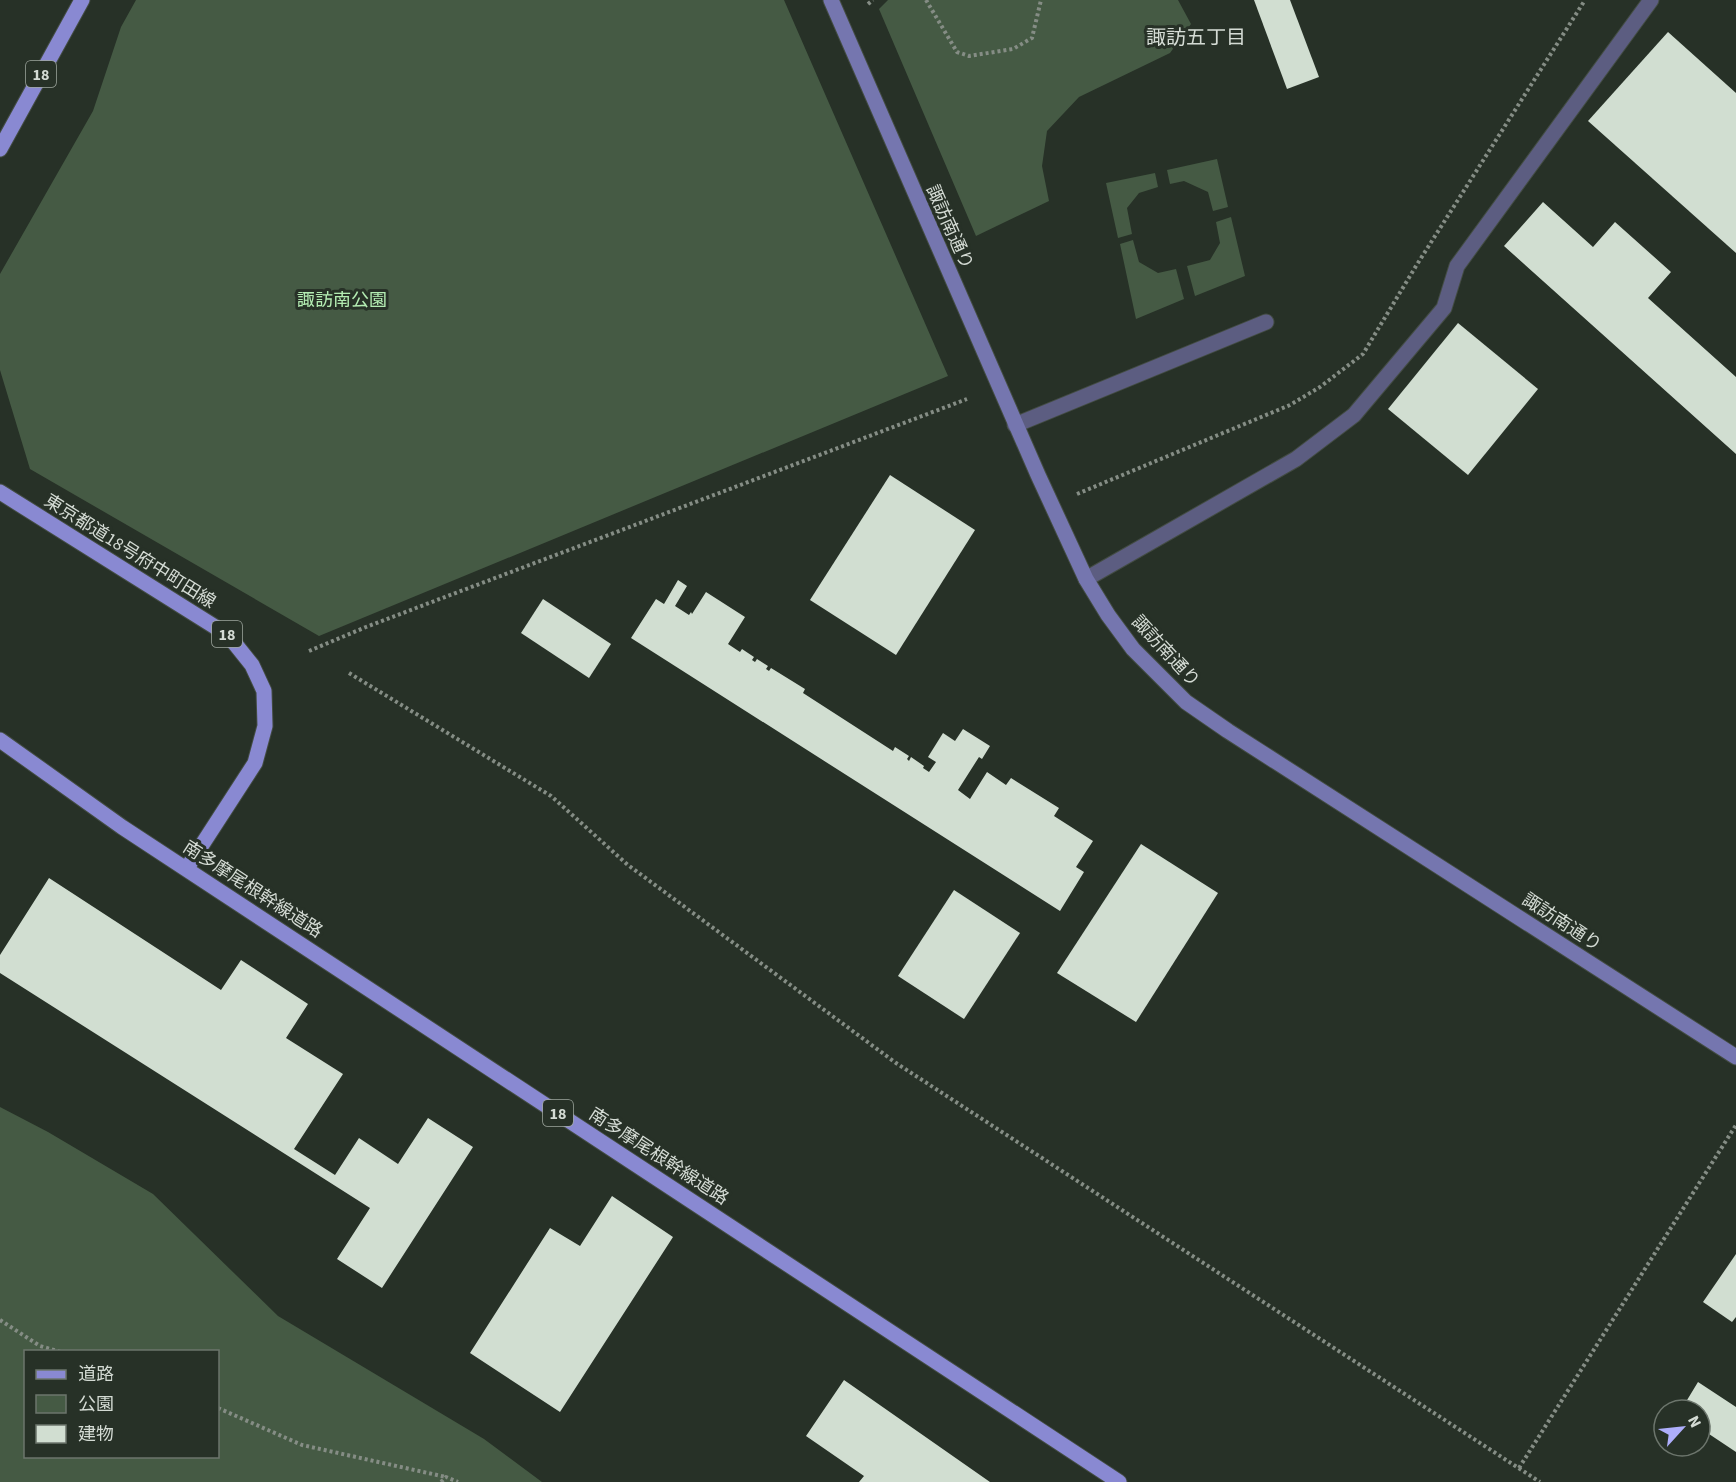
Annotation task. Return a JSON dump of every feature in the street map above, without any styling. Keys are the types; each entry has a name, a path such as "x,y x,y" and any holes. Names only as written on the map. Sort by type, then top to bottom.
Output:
{"main road":[{"name":"18","path":"0,149 82,0"},
{"name":"東京都道18号府中町田線","path":"0,492 228,635 252,664 264,691 266,726 255,763 187,868"},
{"name":"南多摩尾根幹線道路","path":"0,740 122,827 1119,1482"}],"street":[{"name":"諏訪南通り","path":"831,0 1016,425 1086,579 1108,615 1133,649 1186,702 1736,1057"},
{"path":"1086,579 1296,459 1354,416 1444,308 1457,266 1651,0"},
{"path":"1016,425 1266,321"}],"path":[{"path":"868,4 873,0"},
{"path":"926,0 957,52 969,56 1013,49 1032,38 1041,0"},
{"path":"1077,494 1290,405 1320,387 1363,354 1416,266 1585,0"},
{"path":"309,651 967,399"},
{"path":"349,673 551,796 628,865 896,1063 1540,1482"},
{"path":"1519,1468 1736,1125"},
{"path":"0,1320 40,1346 54,1350"},
{"path":"219,1407 302,1445 446,1477 458,1482"},
{"path":"441,1482 446,1477"}],"green space":[{"name":"諏訪南公園","path":"136,0 784,0 948,376 319,636 30,469 0,370 0,274 93,111 121,27"},
{"path":"888,0 1178,0 1191,24 1170,53 1079,97 1047,131 1042,166 1049,201 976,236 879,9"},
{"path":"1217,159 1228,207 1213,211 1208,192 1184,181 1170,184 1167,170"},
{"path":"1155,173 1158,187 1139,193 1127,208 1132,234 1118,238 1106,183"},
{"path":"1231,217 1245,276 1195,296 1187,266 1210,260 1220,243 1216,222"},
{"path":"1133,240 1139,262 1158,273 1176,269 1184,299 1136,319 1120,244"},
{"path":"0,1107 48,1132 153,1194 278,1316 484,1439 542,1482 0,1482"}],"building":[{"path":"1254,0 1290,0 1319,77 1287,89"},
{"path":"1668,32 1736,93 1736,253 1588,121"},
{"path":"1543,202 1593,247 1615,222 1671,272 1648,298 1736,377 1736,454 1504,246"},
{"path":"1458,323 1538,389 1468,475 1388,409"},
{"path":"890,475 975,530 896,655 810,600"},
{"path":"678,580 687,586 675,606 689,615 691,612 692,614 706,592 745,617 728,644 740,652 742,649 754,657 752,660 755,662 757,659 768,666 766,669 769,671 771,668 805,689 803,693 893,751 895,747 909,756 907,759 909,761 911,757 929,772 936,762 928,757 943,733 955,741 963,729 990,746 982,759 979,757 958,790 970,799 987,772 1006,785 1011,778 1059,808 1054,816 1093,841 1076,867 1084,872 1060,911 631,638 656,599 664,604"},
{"path":"543,599 611,644 589,678 521,633"},
{"path":"1141,844 1218,893 1136,1022 1057,973"},
{"path":"49,878 221,990 241,960 308,1004 286,1038 343,1074 294,1149 335,1175 359,1138 398,1164 428,1118 473,1147 382,1288 337,1259 370,1208 0,973 0,955"},
{"path":"954,890 1020,933 964,1019 898,976"},
{"path":"612,1196 673,1237 560,1412 470,1353 550,1228 580,1246"},
{"path":"1736,1254 1736,1317 1732,1322 1703,1302"},
{"path":"844,1380 990,1482 859,1482 864,1476 806,1436"},
{"path":"1698,1382 1736,1407 1736,1452 1712,1436 1712,1398 1688,1398"}],"district":[{"name":"諏訪五丁目","path":"1196,37"}]}
